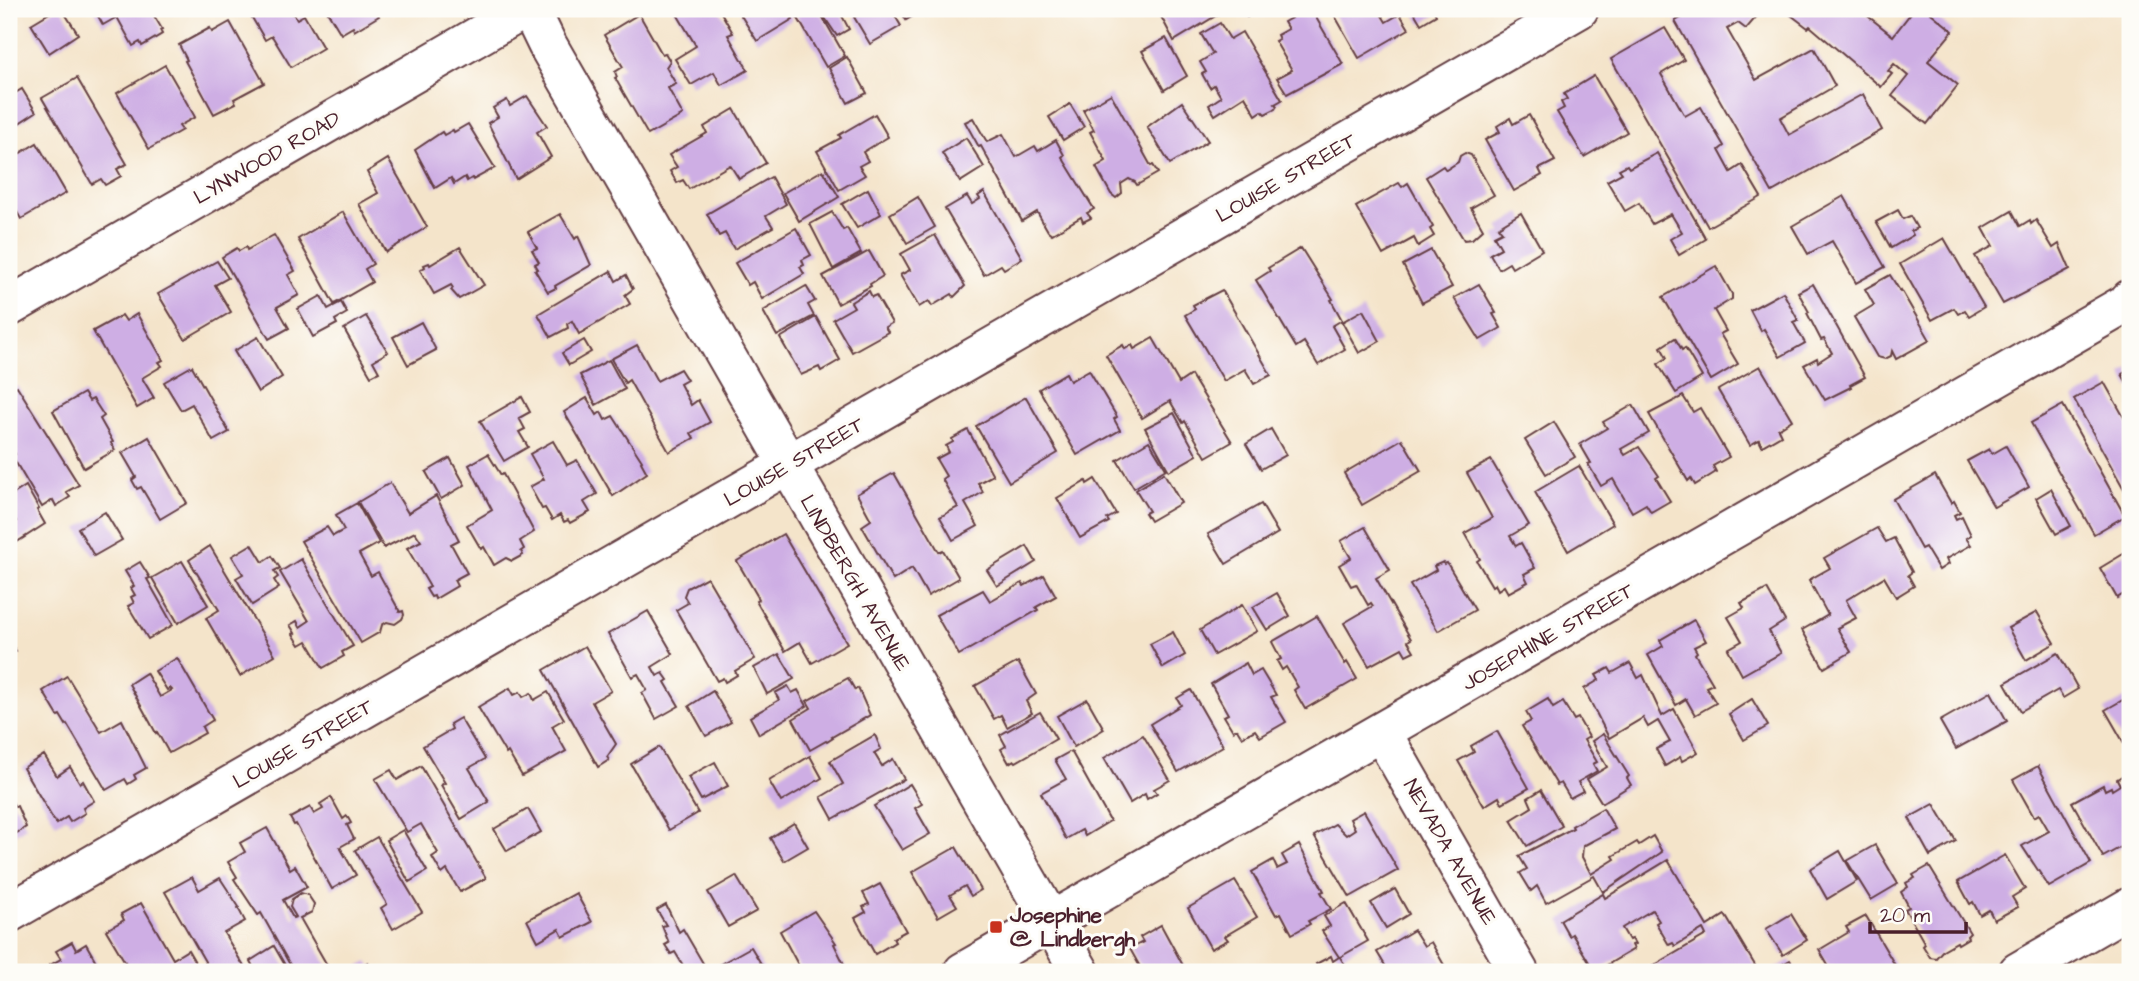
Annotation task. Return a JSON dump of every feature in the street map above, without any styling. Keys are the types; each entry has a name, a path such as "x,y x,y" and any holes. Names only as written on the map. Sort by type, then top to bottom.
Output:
{"street":[{"name":"LYNWOOD ROAD","path":"9,307 527,9"},
{"name":"LINDBERGH AVENUE","path":"527,9 1080,972"},
{"name":"LOUISE STREET","path":"9,913 1580,9"},
{"name":"JOSEPHINE STREET","path":"963,972 1382,733 2130,299"},
{"name":"NEVADA AVENUE","path":"1382,733 1519,972"},
{"path":"2018,972 2130,907"}],"building":[{"path":"56,9 62,9 78,34 49,53 31,24"},
{"path":"94,9 150,9 162,29 162,34 142,46 140,42 133,46 117,17 103,25"},
{"path":"247,9 290,9 297,19 304,15 323,48 291,67 272,36 265,40"},
{"path":"326,9 375,9 379,16 354,31 353,27 341,34"},
{"path":"674,9 719,9 733,33 728,35 748,70 721,85 714,72 691,85 675,59 696,46"},
{"path":"748,9 787,9 793,19 757,41 740,14"},
{"path":"802,9 818,9 845,56 826,67 795,13"},
{"path":"819,9 855,9 842,16 849,29 837,36"},
{"path":"868,9 891,9 901,26 870,44 854,17"},
{"path":"900,9 925,9 906,20"},
{"path":"1157,9 1227,9 1174,41"},
{"path":"1240,9 1261,9 1247,17"},
{"path":"1286,9 1311,9 1343,64 1287,94 1277,78 1292,70 1275,41 1279,39 1277,35 1288,29 1284,22 1291,18"},
{"path":"1331,9 1378,9 1386,22 1400,14 1409,29 1359,58"},
{"path":"1412,9 1433,9 1436,15 1421,24"},
{"path":"1697,9 1750,9 1758,15 1746,29 1738,23 1727,29 1756,80 1814,48 1835,86 1780,118 1789,135 1863,94 1882,130 1772,192 1675,21"},
{"path":"1783,9 1859,9 1893,36 1914,9 1926,9 1953,31 1928,61 1958,85 1927,124 1892,96 1908,76 1894,64 1888,71 1892,74 1881,87 1810,26 1808,28"},
{"path":"639,14 662,54 665,53 670,61 666,67 676,84 668,88 683,115 648,135 615,78 615,72 623,67 604,35"},
{"path":"230,22 264,83 234,99 236,103 214,114 179,45 210,28 212,32"},
{"path":"1220,23 1230,39 1242,32 1282,100 1275,104 1275,109 1256,115 1245,96 1215,115 1209,105 1221,97 1214,85 1210,88 1202,74 1206,72 1200,62 1213,54 1201,34"},
{"path":"1665,28 1684,60 1661,74 1685,116 1701,107 1724,146 1719,150 1731,172 1742,165 1761,197 1708,227 1611,59"},
{"path":"1166,38 1187,76 1164,90 1142,51"},
{"path":"847,57 867,93 848,103 829,68"},
{"path":"165,65 195,117 179,126 182,130 149,149 117,93"},
{"path":"1594,76 1627,132 1584,157 1557,112 1564,108 1561,102 1567,99 1564,94"},
{"path":"77,78 127,164 117,169 121,176 105,185 101,179 92,184 42,98"},
{"path":"22,89 36,112 13,127 9,120 9,97"},
{"path":"1111,94 1151,166 1153,165 1158,173 1137,185 1129,179 1121,184 1122,193 1116,198 1096,167 1106,161 1090,132 1094,130 1083,110"},
{"path":"527,96 547,126 537,132 551,157 516,179 488,123 498,117 493,108 507,100 510,106"},
{"path":"1182,102 1208,141 1170,164 1147,127"},
{"path":"1070,104 1084,127 1063,140 1049,117"},
{"path":"734,109 766,163 739,179 730,165 689,189 683,180 677,183 670,171 677,167 669,155 707,133 704,127"},
{"path":"875,114 888,137 863,152 868,161 859,166 865,175 839,190 817,151"},
{"path":"1529,115 1555,161 1539,169 1542,175 1514,191 1485,140 1500,132 1497,126 1510,118 1513,124"},
{"path":"973,118 987,142 1003,134 1016,157 1035,146 1038,151 1056,140 1064,155 1062,157 1094,209 1087,213 1091,218 1083,222 1081,217 1052,234 1037,212 1022,221 965,122"},
{"path":"468,124 495,168 473,180 472,178 467,181 465,177 454,184 451,178 435,188 415,150 442,132 444,135 453,130 454,132"},
{"path":"966,138 984,167 960,182 942,153"},
{"path":"37,143 66,193 21,219 9,198 9,160"},
{"path":"1465,153 1471,155 1494,195 1471,208 1483,229 1472,239 1464,240 1426,177 1443,166 1446,170"},
{"path":"1657,153 1706,239 1679,255 1670,239 1682,232 1671,214 1652,224 1639,203 1625,211 1607,181 1622,173 1619,169 1627,165 1629,168"},
{"path":"388,159 427,227 386,252 359,204 378,193 367,172"},
{"path":"823,170 839,197 799,221 783,193"},
{"path":"771,177 786,204 766,216 773,227 734,249 725,233 719,236 707,214"},
{"path":"1399,183 1402,187 1408,183 1433,227 1430,229 1434,236 1418,246 1414,238 1383,255 1356,207"},
{"path":"868,189 881,214 857,228 842,204"},
{"path":"984,192 1022,258 1004,269 1001,265 984,275 945,209 967,196 972,204 980,199 978,196"},
{"path":"1844,196 1885,267 1856,283 1832,241 1808,254 1792,226"},
{"path":"918,197 935,227 907,243 890,214"},
{"path":"1898,210 1903,219 1910,216 1917,228 1911,231 1913,235 1891,248 1876,222"},
{"path":"2012,211 2020,226 2030,220 2031,224 2036,220 2053,248 2059,244 2070,269 2003,304 1975,256 1993,246 1983,228"},
{"path":"343,212 373,264 365,269 372,282 334,304 298,239"},
{"path":"832,212 843,230 847,228 861,253 833,269 810,224"},
{"path":"1521,213 1542,250 1512,268 1509,263 1499,269 1490,254 1501,248 1494,236 1502,232 1498,227"},
{"path":"560,214 575,239 578,236 591,265 548,292 535,270 538,269 535,264 539,262 532,250 537,248 528,232"},
{"path":"796,228 811,255 802,260 804,265 800,267 804,274 762,299 753,282 748,285 735,263"},
{"path":"274,235 295,271 288,275 299,295 277,307 289,328 269,339 222,257 237,248 239,251 246,247 247,250"},
{"path":"935,235 965,286 954,297 952,294 932,306 929,301 919,307 900,275 910,270 901,254"},
{"path":"1944,238 1984,307 1969,316 1965,310 1958,314 1954,308 1932,320 1900,264"},
{"path":"460,247 484,285 459,299 451,290 451,285 434,294 420,270 424,265 430,265"},
{"path":"1301,248 1333,299 1331,300 1342,320 1332,326 1345,349 1318,365 1304,342 1296,347 1256,280 1270,271 1268,268"},
{"path":"1431,250 1452,287 1422,303 1403,265"},
{"path":"869,251 883,276 870,284 871,286 838,304 823,276"},
{"path":"217,261 228,278 215,285 231,312 185,339 158,294"},
{"path":"1716,266 1732,294 1732,299 1714,310 1726,331 1720,334 1738,364 1711,380 1663,297"},
{"path":"611,271 616,281 626,275 633,289 625,295 630,304 579,334 572,321 567,324 568,328 551,337 538,314"},
{"path":"1890,275 1930,340 1896,359 1892,351 1891,356 1885,359 1877,357 1854,317 1874,305 1865,289"},
{"path":"1479,284 1496,313 1493,314 1501,328 1480,340 1454,298"},
{"path":"1813,284 1865,377 1825,400 1804,365 1817,358 1818,362 1832,353 1824,339 1821,340 1798,292"},
{"path":"806,286 815,301 808,305 814,316 777,336 763,311"},
{"path":"1222,290 1271,375 1254,384 1245,369 1224,381 1185,315 1195,309 1193,305"},
{"path":"869,291 872,297 876,295 892,323 885,327 888,332 852,352 833,319 854,307 851,302"},
{"path":"1783,292 1798,320 1793,322 1805,343 1780,357 1750,310"},
{"path":"321,296 328,309 341,302 347,313 335,320 337,324 313,337 298,309"},
{"path":"1363,310 1380,341 1359,353 1342,322"},
{"path":"137,314 163,360 159,362 162,366 142,378 154,398 137,408 93,331 122,315 126,321"},
{"path":"366,316 388,352 373,361 379,372 371,376 344,329"},
{"path":"816,317 840,360 821,371 819,367 801,375 780,338"},
{"path":"421,322 436,350 408,365 393,337"},
{"path":"258,337 282,377 258,392 234,351"},
{"path":"1153,338 1179,383 1191,375 1232,442 1206,457 1170,401 1142,418 1106,355 1123,345 1125,349 1132,345 1134,349"},
{"path":"1675,338 1682,350 1685,348 1702,377 1676,393 1658,364 1667,358 1661,347"},
{"path":"584,340 591,352 569,365 562,353"},
{"path":"637,345 657,381 680,369 687,380 680,384 691,405 698,400 710,422 691,433 694,438 669,452 629,380 625,383 611,359"},
{"path":"609,360 625,389 596,405 580,375"},
{"path":"192,366 229,432 213,441 192,404 181,410 164,382"},
{"path":"1760,366 1792,420 1778,429 1781,435 1762,446 1759,440 1750,445 1718,390"},
{"path":"2130,369 2130,389 2122,374"},
{"path":"1089,370 1117,417 1114,419 1120,430 1077,455 1039,389 1066,373 1070,381"},
{"path":"9,381 13,388 17,386 79,485 66,492 70,497 56,506 53,500 42,507 12,456 15,454 9,443"},
{"path":"2104,382 2130,428 2130,500 2074,399"},
{"path":"84,393 89,401 93,399 104,416 100,419 115,450 84,468 53,411"},
{"path":"1683,396 1693,412 1700,408 1729,457 1713,466 1716,472 1695,485 1691,478 1688,481 1649,414"},
{"path":"522,397 530,412 519,418 525,429 519,432 528,447 504,461 480,421"},
{"path":"1026,397 1058,453 1009,482 976,426"},
{"path":"587,398 597,415 601,412 605,420 613,416 647,473 613,496 564,412"},
{"path":"1633,405 1649,433 1621,449 1625,455 1639,447 1659,476 1656,478 1670,501 1651,512 1646,504 1632,512 1613,479 1601,486 1580,444 1607,428 1603,422"},
{"path":"2063,405 2125,516 2094,534 2031,423"},
{"path":"1174,413 1197,455 1169,471 1145,428"},
{"path":"1554,422 1575,457 1546,474 1525,440"},
{"path":"1271,429 1286,455 1261,469 1246,444"},
{"path":"968,430 993,475 978,483 983,492 965,503 978,526 953,540 940,517 958,507 942,479 946,476 936,459 949,452 946,446 953,442 952,439"},
{"path":"149,437 187,503 160,519 141,487 137,489 132,480 136,477 122,453"},
{"path":"1402,439 1421,471 1362,505 1344,473"},
{"path":"553,441 567,465 577,460 597,494 584,502 590,512 570,523 568,520 564,522 560,515 552,520 545,508 542,509 530,487 544,479 530,454"},
{"path":"1149,441 1166,469 1134,488 1117,460"},
{"path":"2006,446 2029,487 1994,507 1967,461 1989,449 1992,454"},
{"path":"488,454 501,475 503,474 534,532 520,541 524,549 521,551 523,555 512,561 506,558 494,565 467,525 492,510 469,465"},
{"path":"450,458 465,485 441,499 426,472"},
{"path":"1491,460 1529,525 1510,536 1516,546 1521,543 1535,568 1524,574 1528,582 1508,593 1504,586 1498,590 1495,584 1492,586 1465,533 1492,518 1467,473"},
{"path":"1579,466 1613,524 1568,551 1535,492"},
{"path":"894,473 939,552 943,550 959,578 928,596 912,568 893,580 862,526 871,520 857,494"},
{"path":"1164,473 1181,503 1150,521 1145,513 1149,511 1136,490"},
{"path":"1935,475 1951,503 1954,501 1960,512 1954,515 1956,519 1962,516 1971,535 1966,538 1971,545 1946,559 1948,564 1939,570 1925,547 1921,549 1893,499"},
{"path":"1095,479 1116,514 1107,519 1109,522 1080,538 1057,498 1086,481 1087,484"},
{"path":"390,483 408,513 436,496 459,540 451,544 467,573 454,580 457,586 435,599 426,589 430,587 407,548 421,541 415,532 384,548 358,502"},
{"path":"26,486 45,524 17,542 9,527 16,521 9,509 9,497"},
{"path":"2051,489 2071,526 2056,534 2036,498"},
{"path":"357,503 379,543 359,554 371,576 378,572 404,615 395,624 387,622 382,625 380,632 361,643 301,541 327,527 333,536 344,530 336,515"},
{"path":"1261,504 1278,533 1226,564 1208,534"},
{"path":"105,512 122,540 94,556 78,528"},
{"path":"1365,527 1390,570 1376,578 1411,639 1408,641 1414,651 1406,655 1402,648 1369,666 1344,623 1373,606 1371,603 1368,605 1356,584 1351,586 1339,565 1351,558 1341,541"},
{"path":"1877,528 1886,542 1894,538 1912,572 1908,575 1914,586 1896,597 1884,577 1846,600 1856,618 1837,628 1851,652 1824,668 1802,630 1828,615 1809,580 1830,568 1824,558"},
{"path":"783,534 847,643 812,663 800,642 785,651 737,561"},
{"path":"252,544 263,562 272,556 280,568 274,571 278,577 274,580 279,588 252,605 236,578 243,574 232,556"},
{"path":"210,546 275,655 240,676 206,618 219,610 189,560"},
{"path":"1027,546 1036,562 997,586 987,570"},
{"path":"2130,550 2130,590 2117,598 2100,568"},
{"path":"301,559 353,646 342,652 344,656 323,668 307,641 300,645 290,625 297,621 300,627 309,621 280,572"},
{"path":"182,561 208,605 178,623 152,578"},
{"path":"140,562 173,625 148,639 128,606 134,603 131,597 135,595 131,588 134,586 125,571"},
{"path":"1447,563 1475,610 1438,631 1410,585 1436,570 1434,566"},
{"path":"1044,575 1056,596 1036,607 1038,610 959,655 936,615 983,590 990,601 1022,583 1024,586"},
{"path":"707,577 755,659 735,671 737,675 725,682 723,678 717,681 676,610 688,603 684,596 687,588"},
{"path":"1767,589 1785,621 1769,631 1781,653 1742,675 1728,649 1742,641 1728,617 1744,608 1741,603"},
{"path":"1277,593 1290,616 1267,630 1253,607"},
{"path":"1242,605 1257,631 1214,655 1200,630"},
{"path":"648,611 673,654 652,667 657,676 663,673 668,680 665,682 679,706 656,719 642,693 647,690 638,674 632,677 608,634"},
{"path":"2037,612 2055,643 2026,660 2008,628"},
{"path":"1317,616 1357,679 1305,709 1294,690 1298,687 1286,667 1282,670 1277,661 1281,659 1272,642"},
{"path":"1694,620 1706,641 1694,647 1697,652 1695,654 1713,684 1706,687 1716,703 1695,715 1686,699 1676,705 1648,655 1663,646 1660,640"},
{"path":"1173,632 1185,655 1163,668 1150,644"},
{"path":"9,639 16,651 9,655"},
{"path":"585,646 611,691 592,702 616,744 607,757 609,760 598,767 544,670"},
{"path":"2058,653 2078,689 2063,698 2058,690 2021,711 2005,683"},
{"path":"779,654 794,679 767,694 754,668"},
{"path":"177,658 213,720 202,727 205,733 169,753 129,684 146,673 160,697 172,690 167,690 155,671"},
{"path":"1018,662 1036,694 1026,701 1032,713 1007,727 1001,715 994,719 975,686"},
{"path":"1246,663 1252,675 1261,670 1276,695 1271,697 1286,722 1260,737 1255,730 1242,737 1237,729 1233,731 1224,716 1228,714 1211,684"},
{"path":"1630,663 1638,678 1643,675 1662,716 1674,709 1698,752 1682,761 1680,757 1665,766 1656,749 1670,742 1658,721 1648,727 1643,718 1609,738 1584,689 1599,680 1596,675 1609,668 1612,673"},
{"path":"67,676 101,732 122,720 146,768 134,775 136,779 128,784 125,779 106,790 67,724 58,716 43,691"},
{"path":"848,678 855,690 858,688 870,715 810,750 793,719 811,708 807,701"},
{"path":"788,686 792,693 798,690 807,706 759,734 750,717 779,700 775,693"},
{"path":"510,688 514,695 520,692 523,697 531,693 534,700 548,692 564,719 552,726 566,751 522,776 478,707"},
{"path":"1191,690 1223,746 1178,772 1150,724 1181,705 1177,698"},
{"path":"713,691 731,722 706,736 689,706"},
{"path":"1991,692 2007,721 1956,749 1940,721"},
{"path":"2128,697 2130,749 2128,750 2105,710"},
{"path":"1087,699 1104,729 1074,747 1057,716"},
{"path":"1548,699 1553,708 1563,702 1574,720 1578,718 1589,737 1584,740 1597,762 1593,764 1597,771 1578,782 1583,791 1570,798 1561,783 1557,785 1522,726 1531,721 1526,712"},
{"path":"1752,699 1768,726 1744,740 1729,714"},
{"path":"1040,712 1056,739 1016,762 1014,760 1009,763 1001,749 1006,746 1000,735"},
{"path":"460,718 485,759 469,768 489,802 461,819 441,785 445,783 423,746 452,729 450,724"},
{"path":"1497,731 1529,788 1502,803 1499,797 1484,806 1458,761 1474,752 1471,746"},
{"path":"1603,734 1629,776 1627,778 1631,785 1602,803 1587,779 1607,767 1592,741"},
{"path":"875,735 881,749 874,753 882,766 893,759 904,779 833,819 821,797 843,784 830,761"},
{"path":"1143,735 1170,780 1154,789 1157,793 1147,799 1145,794 1130,803 1104,758"},
{"path":"659,747 698,813 669,830 631,764"},
{"path":"1071,751 1110,821 1085,836 1082,830 1066,839 1041,793 1066,779 1055,760"},
{"path":"44,755 57,776 70,767 80,783 83,781 94,801 83,808 85,813 70,822 67,817 56,824 23,768"},
{"path":"810,756 822,778 781,802 769,781"},
{"path":"715,762 728,786 701,800 688,777"},
{"path":"421,766 486,878 460,892 447,870 442,874 432,857 438,853 421,824 407,832 375,779 391,770 397,780"},
{"path":"2038,766 2091,863 2049,887 2022,846 2049,831 2039,814 2034,817 2013,780"},
{"path":"2130,771 2130,842 2103,857 2072,802 2103,785 2105,790 2111,787 2112,790 2120,785 2117,779"},
{"path":"910,784 922,804 915,808 930,834 902,850 874,806"},
{"path":"1541,790 1562,826 1527,846 1511,820 1532,807 1528,798"},
{"path":"9,797 15,807 17,806 26,827 9,838"},
{"path":"331,797 343,819 347,816 351,823 347,825 354,839 340,847 356,875 332,889 296,824 294,825 290,818 310,807 314,814 323,809 320,804"},
{"path":"1934,804 1956,841 1930,856 1909,818"},
{"path":"1603,808 1615,829 1583,846 1582,857 1591,874 1615,859 1613,856 1653,836 1662,852 1603,892 1594,876 1546,903 1537,886 1531,891 1520,873 1527,869 1519,856 1573,828 1572,826"},
{"path":"528,809 541,832 507,851 494,829"},
{"path":"1364,811 1398,870 1350,897 1314,836 1335,824 1346,835 1355,829 1350,819"},
{"path":"794,823 808,847 784,861 770,838"},
{"path":"267,828 290,869 295,866 307,887 283,900 293,918 296,917 290,907 292,899 301,893 308,895 314,904 312,912 300,918 331,972 294,972 261,913 258,915 234,879 237,877 228,862 245,852 240,843"},
{"path":"403,830 427,871 409,882 386,840"},
{"path":"377,837 422,912 393,929 381,908 387,904 355,850"},
{"path":"1299,845 1331,909 1308,921 1310,924 1292,934 1281,913 1276,915 1252,872 1273,860 1277,869 1287,864 1282,855"},
{"path":"1875,845 1898,884 1871,900 1847,861"},
{"path":"956,847 981,890 971,896 965,886 950,895 957,906 938,917 912,872"},
{"path":"1840,851 1857,881 1827,899 1810,869"},
{"path":"2005,855 2025,889 2012,897 2018,907 1994,920 1989,910 1980,915 1973,902 1970,904 1958,882"},
{"path":"1668,860 1707,926 1725,915 1759,972 1643,972 1706,935 1703,929 1675,946 1673,943 1669,945 1652,910 1622,928 1629,940 1632,939 1635,944 1632,945 1634,949 1595,972 1572,934 1569,936 1560,920 1603,894 1605,898"},
{"path":"1929,866 1970,933 1968,938 1943,950 1936,958 1930,957 1923,946 1925,944 1905,909 1909,907 1901,892 1908,887 1906,883 1915,878 1913,875"},
{"path":"736,876 757,911 728,927 708,892"},
{"path":"192,877 199,890 220,878 239,907 245,921 224,933 246,970 243,972 211,972 165,892"},
{"path":"1235,881 1257,917 1225,936 1228,940 1211,949 1188,908"},
{"path":"880,884 906,931 893,938 895,942 875,954 855,918 866,912 863,907 869,904 863,893"},
{"path":"1395,889 1409,914 1386,928 1371,903"},
{"path":"576,893 592,922 563,937 559,929 538,941 527,920"},
{"path":"141,903 173,959 188,950 199,969 204,966 207,972 131,972 106,930 124,920 121,914"},
{"path":"1346,903 1368,941 1340,957 1349,972 1315,972 1319,970 1316,964 1331,956 1333,961 1339,957 1322,931 1330,926 1324,916"},
{"path":"666,905 679,932 683,929 707,970 687,972 675,952 671,954 665,945 669,943 662,926 666,925 657,910"},
{"path":"814,911 836,943 834,944 848,972 802,972 780,931"},
{"path":"1791,914 1807,940 1783,955 1766,929"},
{"path":"1866,916 1899,972 1832,972 1819,950 1849,932 1846,927"},
{"path":"1161,925 1186,971 1143,972 1130,949 1143,942 1140,937"},
{"path":"1414,930 1424,946 1431,942 1448,972 1389,972 1377,952"},
{"path":"72,942 76,950 86,944 102,972 55,972 50,965 61,959 56,951"},
{"path":"274,946 289,972 256,972 250,961"},
{"path":"751,947 766,972 718,972 715,967"},
{"path":"1790,960 1797,972 1769,972"},
{"path":"368,962 374,972 353,970"}],"place":[{"name":"Josephine @ Lindbergh","path":"996,927"}]}
